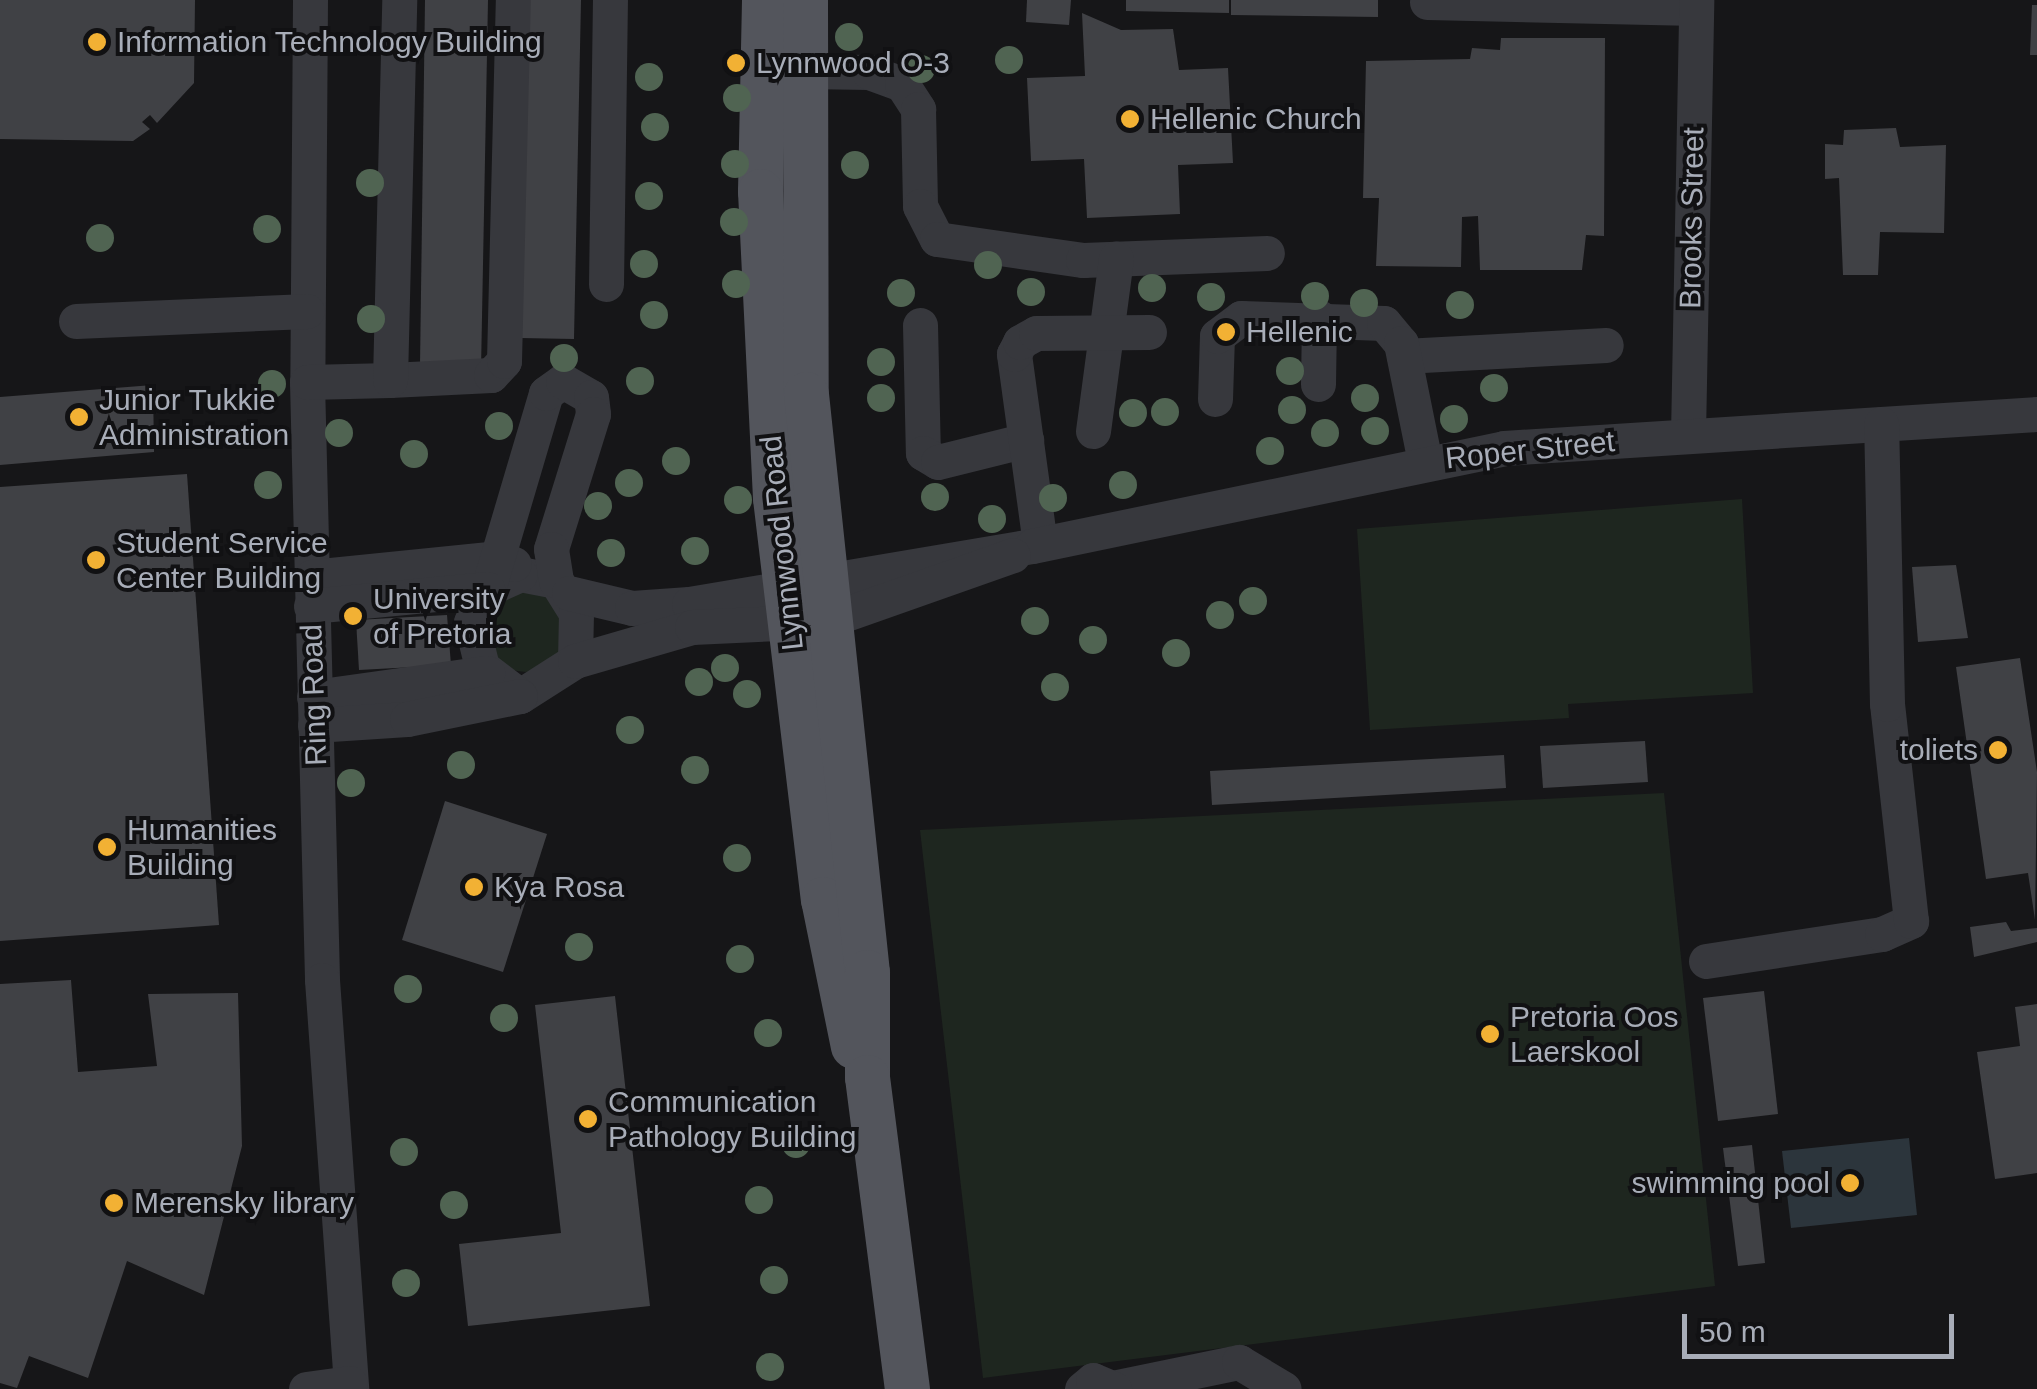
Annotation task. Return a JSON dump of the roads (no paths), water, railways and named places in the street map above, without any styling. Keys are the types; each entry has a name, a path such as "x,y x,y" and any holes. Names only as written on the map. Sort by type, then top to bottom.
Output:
{"main road":[{"name":"Lynnwood Road","path":"764,0 766,385 806,602"},
{"name":"Lynnwood Road","path":"805,0 806,602 837,991 868,1078 907,1389"}],"street":[{"name":"Ring Road","path":"310,0 306,312 322,980 351,1386"},
{"path":"390,380 399,0"},
{"path":"307,382 491,375 504,361 513,0"},
{"path":"606,284 610,0"},
{"path":"1428,2 1696,4"},
{"name":"Brooks Street","path":"1688,435 1696,4"},
{"path":"804,71 902,84 918,110 920,206 937,239 1116,259 1267,252"},
{"path":"1093,431 1103,329 1116,259"},
{"path":"76,321 306,312"},
{"path":"1215,399 1217,336 1227,324 1255,314 1384,323 1404,356 1425,462"},
{"path":"1318,384 1319,317"},
{"path":"920,325 923,453 938,462 1026,440"},
{"path":"1036,545 1020,342 1103,329 1149,332"},
{"path":"1404,356 1606,345"},
{"path":"520,696 487,673 471,622 491,578 506,503 546,393 563,381 583,387 593,414 551,549 554,583 574,661"},
{"name":"Roper Street","path":"806,602 1036,545 1425,462 1688,435 2037,414"},
{"path":"1706,961 1882,934 1911,922 1887,704 1882,424"},
{"path":"311,591 491,578 554,583 654,608 806,602"},
{"path":"315,711 407,719 520,696 574,661 674,630 806,602"},
{"path":"315,711 487,673"},
{"path":"1089,1388 1238,1362 1284,1389"},
{"path":"306,1389 351,1386"}],"place":[{"name":"Information Technology Building","path":"97,42"},
{"name":"Lynnwood O-3","path":"736,63"},
{"name":"Hellenic Church","path":"1130,119"},
{"name":"Hellenic","path":"1226,332"},
{"name":"Junior Tukkie Administration","path":"79,417"},
{"name":"Student Service Center Building","path":"96,560"},
{"name":"University of Pretoria","path":"353,616"},
{"name":"toliets","path":"1998,750"},
{"name":"Humanities Building","path":"107,847"},
{"name":"Kya Rosa","path":"474,887"},
{"name":"Pretoria Oos Laerskool","path":"1490,1034"},
{"name":"Communication Pathology Building","path":"588,1119"},
{"name":"swimming pool","path":"1850,1183"},
{"name":"Merensky library","path":"114,1203"}]}
